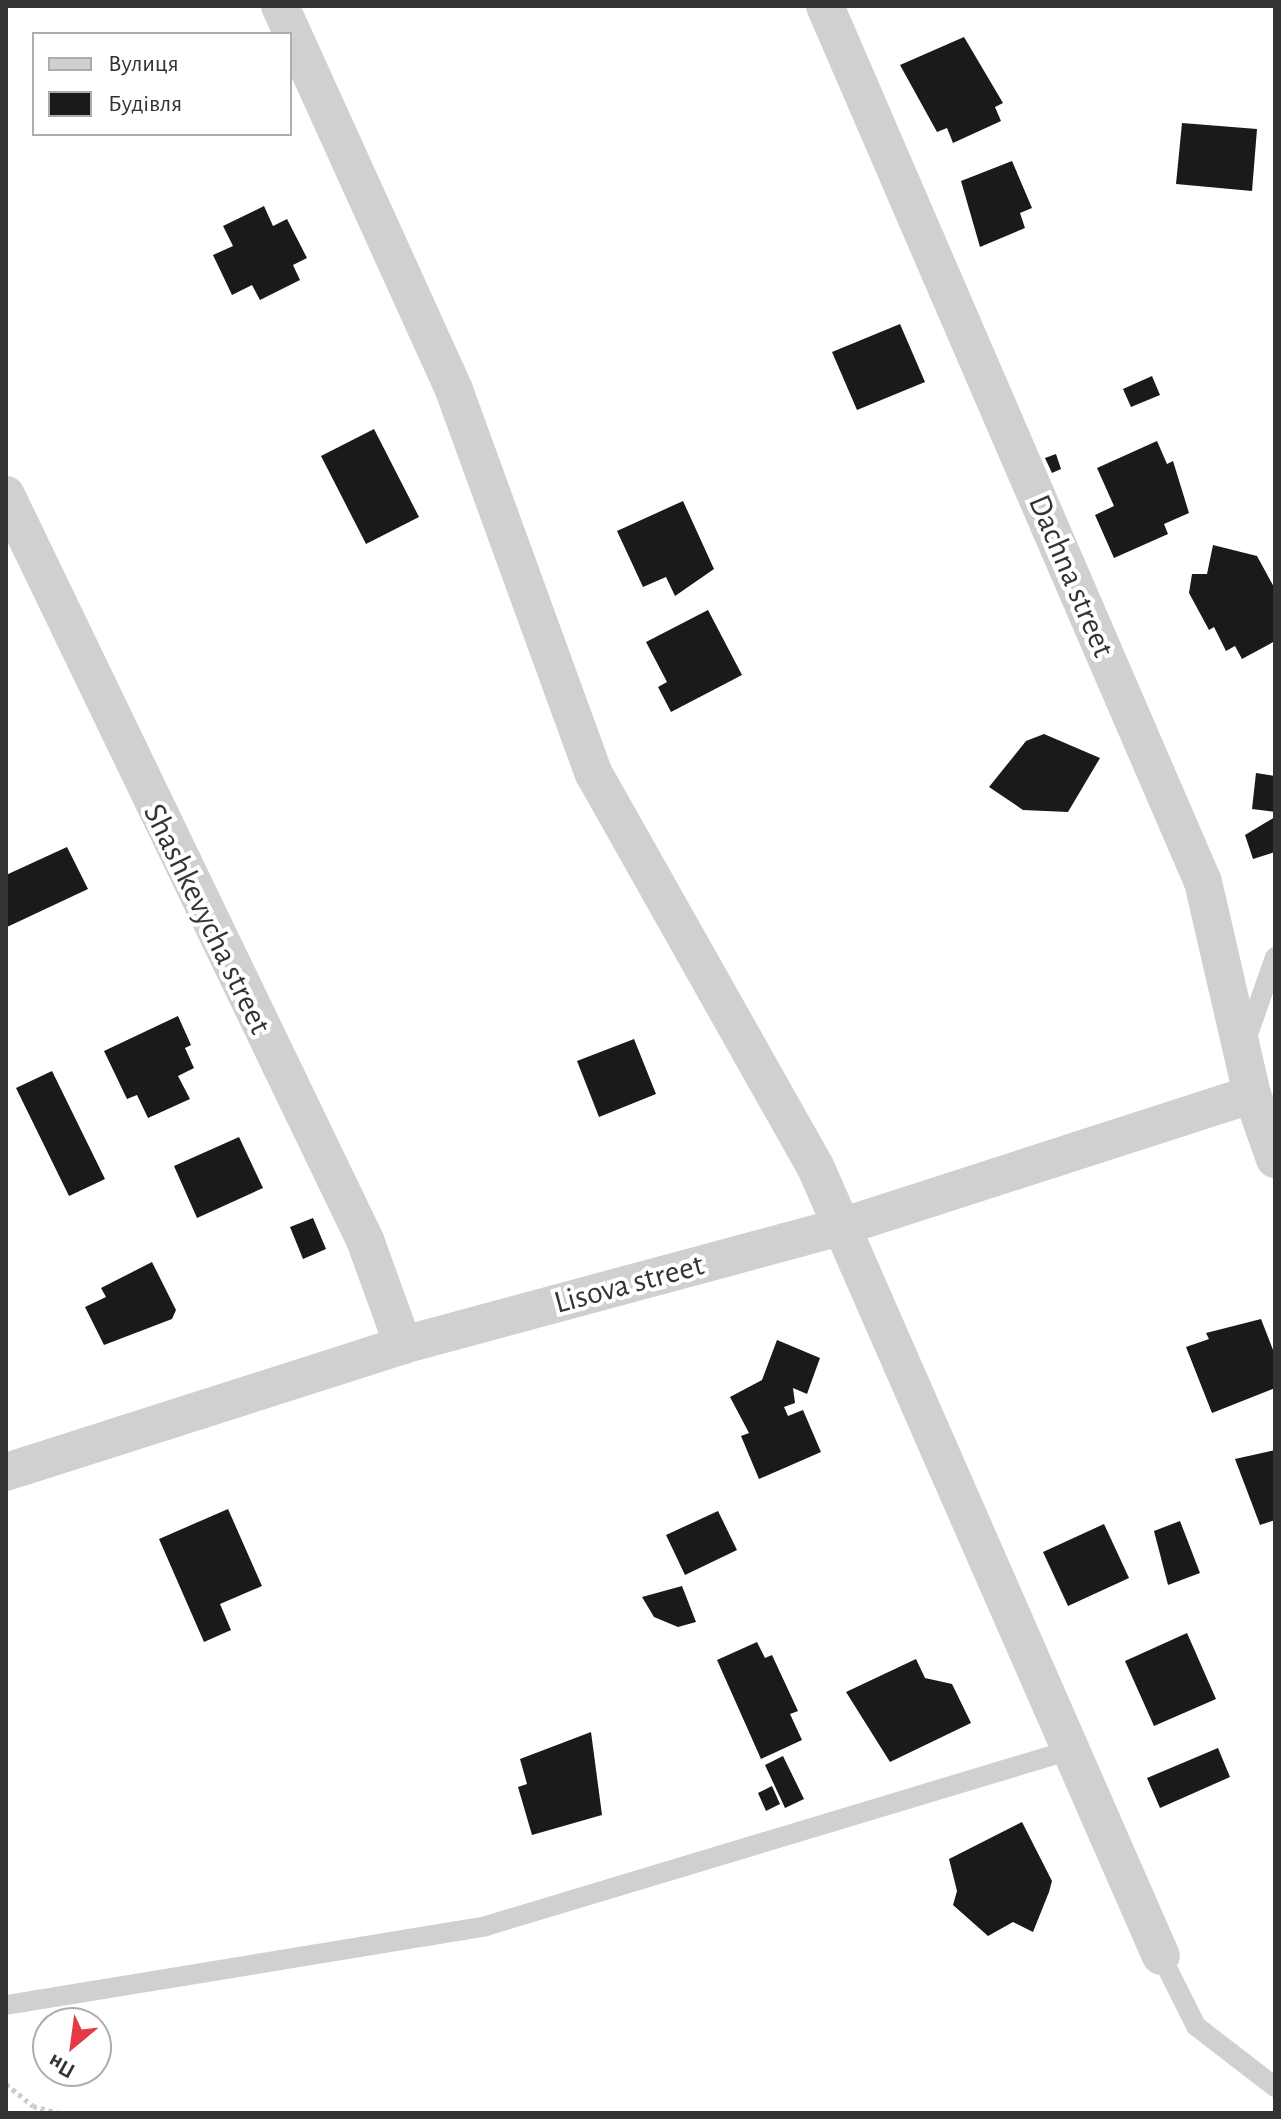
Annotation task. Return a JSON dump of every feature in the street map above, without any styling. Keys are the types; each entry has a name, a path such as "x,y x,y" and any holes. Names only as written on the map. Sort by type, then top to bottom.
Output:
{"street":[{"path":"280,6 292,32"},
{"name":"Dachna street","path":"825,6 1203,882 1242,1051 1263,1088 1275,1159"},
{"path":"292,32 454,390 594,774 816,1168 838,1228 1067,1751 1161,1956"},
{"name":"Shashkevycha street","path":"6,495 365,1240 403,1345"},
{"name":"Lisova street","path":"6,1472 403,1345 838,1228 1263,1088"}],"lane":[{"path":"1242,1051 1275,957"},
{"path":"6,2005 486,1926 1067,1751"},
{"path":"1161,1956 1196,2026 1275,2087"}],"path":[{"path":"6,2084 33,2106 60,2113"}],"building":[{"path":"964,37 1003,103 995,107 1001,121 953,143 947,128 937,132 900,65"},
{"path":"1182,123 1257,129 1252,191 1176,184"},
{"path":"1012,161 1032,208 1020,213 1025,228 980,247 961,181"},
{"path":"264,206 273,226 287,219 307,258 293,265 300,280 260,300 252,285 232,295 213,255 233,246 223,226"},
{"path":"900,324 925,382 857,410 832,352"},
{"path":"1152,376 1160,395 1131,407 1123,389"},
{"path":"374,429 419,517 366,544 321,456"},
{"path":"1157,441 1167,464 1173,461 1189,513 1164,524 1168,534 1114,558 1095,515 1114,506 1097,468"},
{"path":"1056,454 1061,469 1052,473 1045,458"},
{"path":"683,501 714,569 675,596 666,577 643,587 617,531"},
{"path":"1213,545 1257,556 1275,589 1275,641 1242,659 1235,646 1226,651 1214,627 1209,630 1189,593 1192,574 1207,574"},
{"path":"708,610 742,675 671,712 658,687 667,682 646,642"},
{"path":"1044,734 1100,758 1068,812 1023,810 989,787 1026,741"},
{"path":"1256,773 1275,776 1275,812 1252,809"},
{"path":"1275,817 1275,852 1253,859 1245,835"},
{"path":"67,847 88,889 7,927 6,875"},
{"path":"178,1016 191,1045 185,1048 194,1068 178,1076 190,1099 148,1118 137,1095 127,1099 104,1051"},
{"path":"634,1039 656,1094 599,1117 577,1061"},
{"path":"52,1071 105,1179 69,1196 16,1088"},
{"path":"239,1137 263,1188 197,1218 174,1166"},
{"path":"313,1218 326,1249 303,1259 290,1227"},
{"path":"152,1262 176,1310 172,1319 104,1345 85,1307 106,1297 101,1288"},
{"path":"1261,1319 1275,1355 1275,1388 1212,1413 1186,1347 1209,1339 1206,1333"},
{"path":"777,1340 820,1358 807,1394 793,1388 795,1403 784,1407 788,1416 803,1410 821,1452 759,1479 741,1436 749,1433 730,1397 762,1380"},
{"path":"1275,1450 1275,1520 1260,1525 1235,1459"},
{"path":"228,1509 262,1586 220,1604 231,1630 204,1642 159,1539"},
{"path":"718,1511 737,1550 685,1575 666,1535"},
{"path":"1180,1521 1200,1573 1168,1585 1154,1531"},
{"path":"1104,1524 1129,1578 1068,1606 1043,1552"},
{"path":"682,1586 696,1622 678,1627 654,1617 642,1597"},
{"path":"1187,1633 1216,1699 1154,1726 1125,1661"},
{"path":"757,1642 765,1658 772,1655 798,1711 790,1714 802,1740 761,1759 717,1660"},
{"path":"916,1659 925,1678 952,1684 971,1723 890,1762 846,1692"},
{"path":"591,1732 602,1815 532,1835 518,1787 527,1784 520,1759"},
{"path":"1218,1748 1230,1777 1160,1808 1147,1778"},
{"path":"783,1756 804,1799 785,1808 765,1765"},
{"path":"772,1786 780,1804 766,1811 758,1793"},
{"path":"1022,1822 1052,1881 1049,1892 1033,1932 1013,1922 988,1936 953,1905 957,1891 949,1859"}]}
